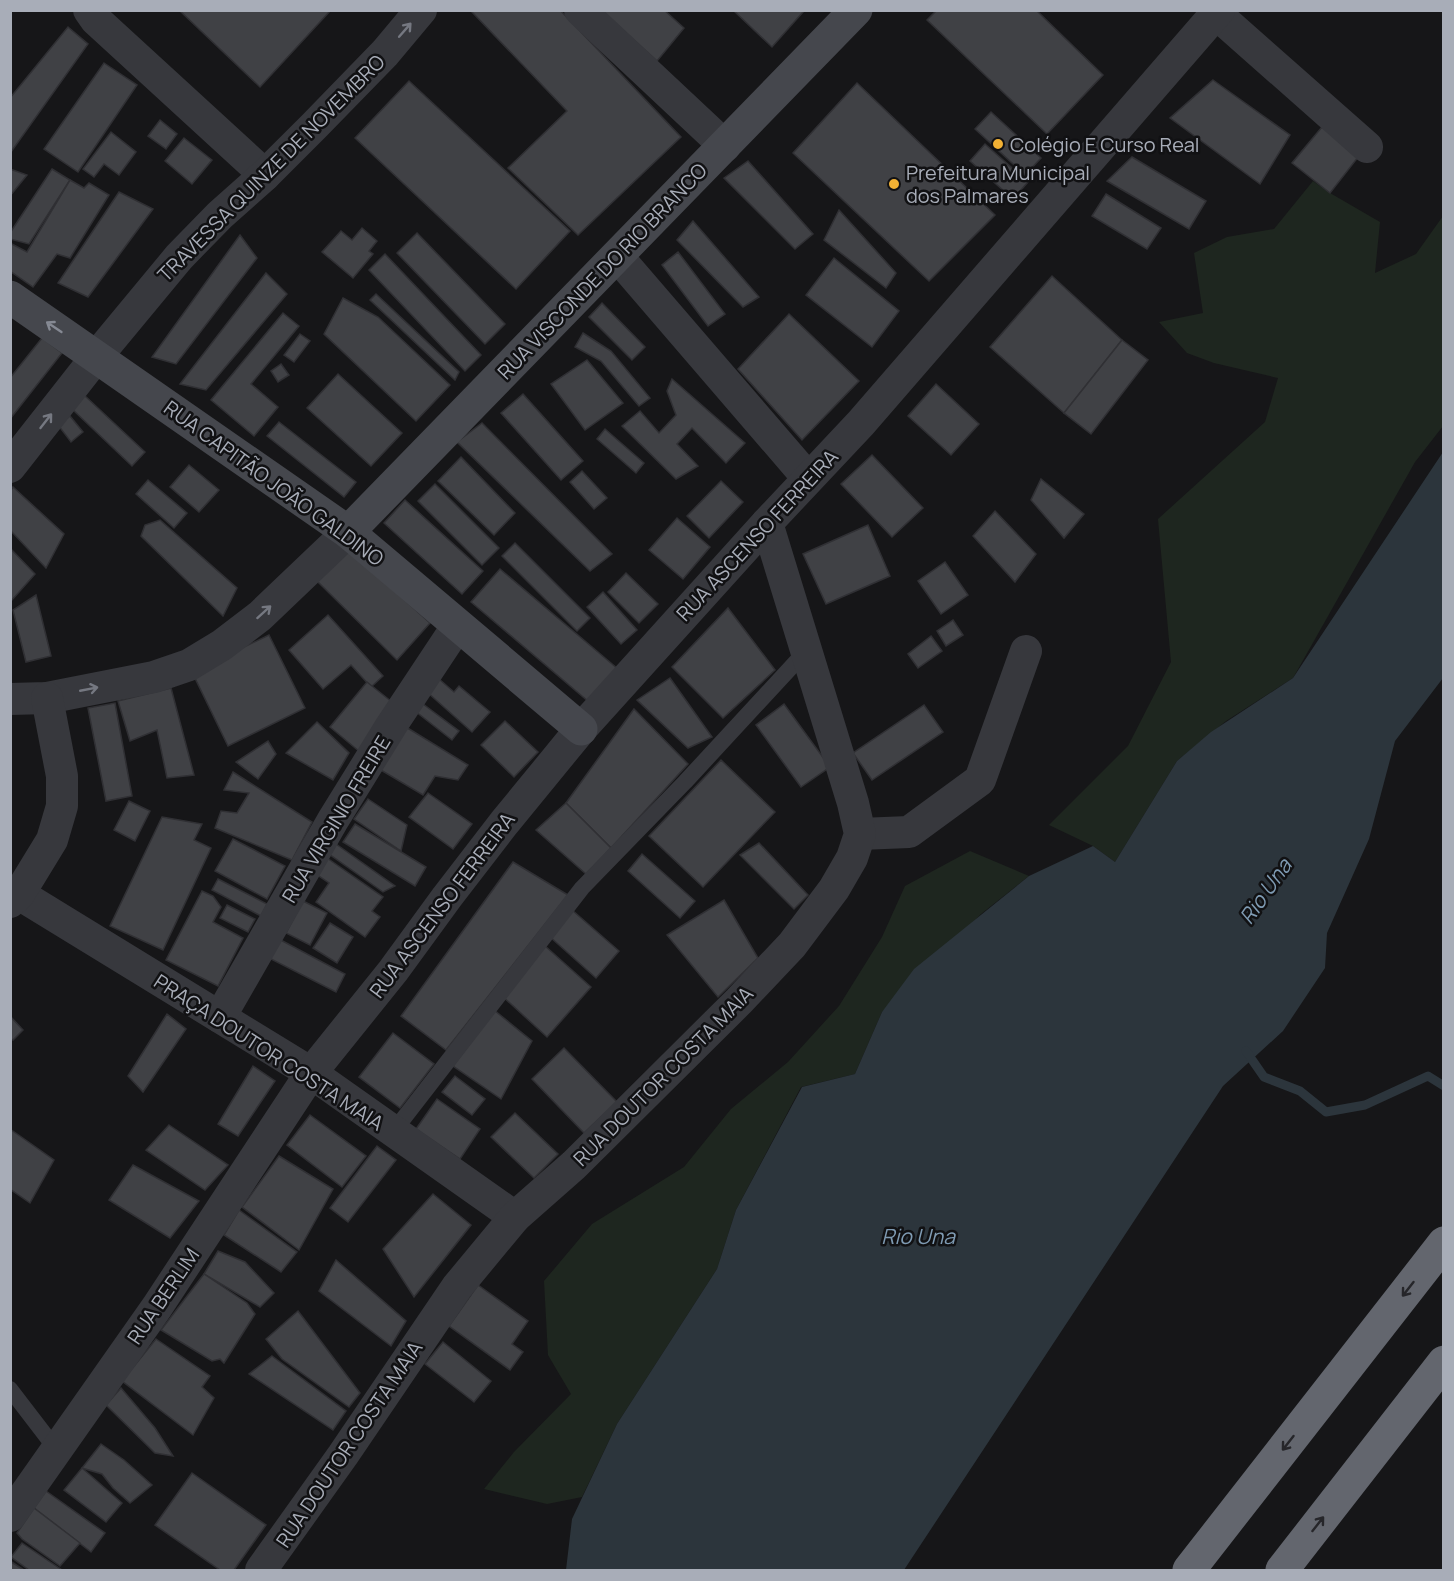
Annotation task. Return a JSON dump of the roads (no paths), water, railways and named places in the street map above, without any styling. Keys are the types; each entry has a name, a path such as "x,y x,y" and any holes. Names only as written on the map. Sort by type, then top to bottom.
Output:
{"highway":[{"path":"1189,1570 1443,1243"},
{"path":"1282,1570 1443,1362"}],"street":[{"path":"89,10 96,20 265,175"},
{"name":"TRAVESSA QUINZE DE NOVEMBRO","path":"10,467 97,356 179,257 314,126 385,53 422,10"},
{"path":"580,10 725,146"},
{"name":"RUA VISCONDE DO RIO BRANCO","path":"348,532 856,10"},
{"path":"1216,12 1367,147"},
{"name":"RUA ASCENSO FERREIRA","path":"311,1074 393,971 504,823 581,729 868,414 1216,12"},
{"path":"617,256 808,478"},
{"name":"RUA CAPITÃO JOÃO GALDINO","path":"10,297 348,532 581,729"},
{"path":"767,523 854,803 860,834 909,832 980,780 1026,651"},
{"path":"10,699 47,698 154,677 189,665 222,645 260,616 348,532"},
{"name":"RUA VIRGINIO FREIRE","path":"220,1017 333,820 391,726 458,625"},
{"path":"15,898 52,840 62,806 62,776 47,698"},
{"name":"RUA DOUTOR COSTA MAIA","path":"261,1570 343,1455 457,1287 515,1217 582,1157 792,945 834,889 852,858 860,834"},
{"name":"PRAÇA DOUTOR COSTA MAIA","path":"15,898 220,1017 311,1074 515,1217"},
{"name":"RUA BERLIM","path":"10,1516 157,1307 311,1074"}],"lane":[{"path":"393,1132 582,888 685,782 807,650"},
{"path":"10,1389 56,1449"}],"water":[{"name":"Rio Una","path":"1443,452 1443,678 1395,741 1369,839 1327,933 1325,968 1283,1031 1223,1086 904,1570 566,1570 572,1519 617,1424 717,1269 736,1210 802,1087 855,1074 882,1012 914,969 1029,876 1093,846 1115,862 1177,761 1211,732 1293,678"}],"waterway":[{"path":"1246,1051 1264,1077 1300,1091 1326,1112 1365,1105 1428,1076 1444,1086"}],"place":[{"name":"Colégio E Curso Real","path":"998,144"},
{"name":"Prefeitura Municipal dos Palmares","path":"894,184"}]}
